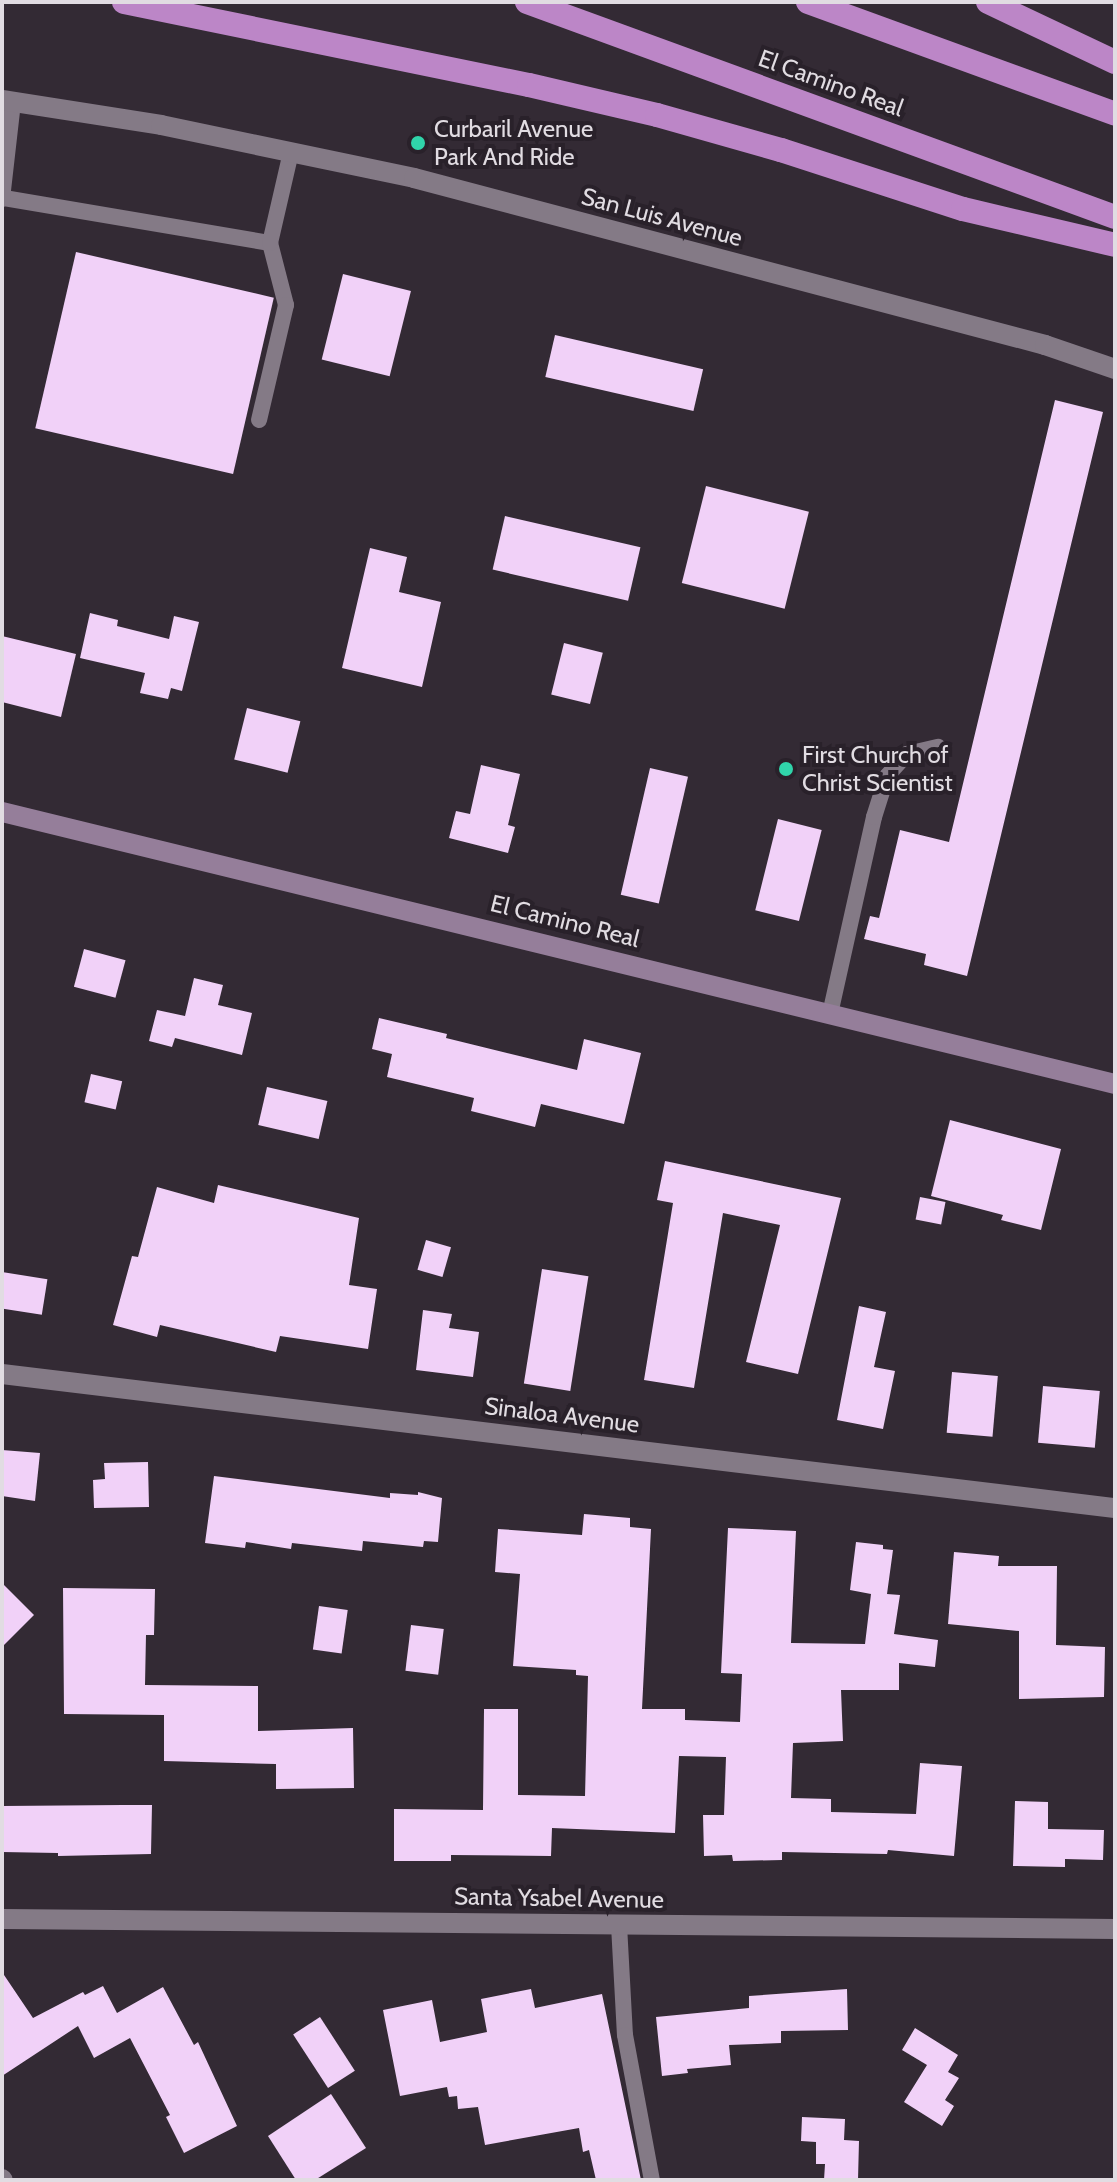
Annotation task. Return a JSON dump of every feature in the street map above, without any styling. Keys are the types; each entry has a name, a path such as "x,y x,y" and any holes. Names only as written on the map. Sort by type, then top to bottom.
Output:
{"highway":[{"path":"124,2 514,81 657,115 781,150 963,209 1115,245"},
{"name":"El Camino Real","path":"527,2 1115,217"},
{"path":"808,2 1115,114"},
{"path":"988,2 1115,62"}],"main road":[{"name":"El Camino Real","path":"2,812 1115,1084"}],"street":[{"name":"San Luis Avenue","path":"8,101 161,125 445,186 1045,345 1115,369"},
{"name":"Sinaloa Avenue","path":"2,1374 1115,1508"},
{"name":"Santa Ysabel Avenue","path":"2,1919 1115,1929"}],"lane":[{"path":"8,101 3,199 270,243"},
{"path":"259,420 286,305 270,243 291,152"},
{"path":"830,1014 874,817 887,776 907,754 938,747"},
{"path":"619,1925 625,2035 652,2180"}],"building":[{"path":"76,252 274,298 233,474 35,428"},
{"path":"343,274 411,291 390,376 322,359"},
{"path":"555,335 703,369 693,411 545,377"},
{"path":"1055,400 1103,412 967,976 924,965 926,954 864,939 870,916 879,918 900,830 949,842"},
{"path":"706,486 809,512 785,609 682,583"},
{"path":"505,516 640,547 628,601 493,570"},
{"path":"370,548 407,557 399,592 441,602 422,687 342,668"},
{"path":"90,613 118,620 117,626 169,639 174,616 199,622 182,691 171,688 168,699 140,693 145,673 80,658"},
{"path":"2,636 76,654 61,717 2,702"},
{"path":"564,643 603,653 590,704 551,694"},
{"path":"247,708 300,721 288,773 234,759"},
{"path":"481,765 520,774 508,825 515,827 508,853 449,838 456,811 470,814"},
{"path":"650,768 688,777 659,903 621,895"},
{"path":"778,819 822,830 799,921 755,910"},
{"path":"84,949 126,960 115,998 74,987"},
{"path":"194,978 223,985 218,1005 252,1013 242,1055 175,1038 172,1047 149,1041 157,1010 185,1016"},
{"path":"379,1018 577,1070 584,1039 641,1053 624,1124 541,1104 535,1127 471,1111 474,1098 387,1077 392,1054 372,1049"},
{"path":"91,1074 122,1081 116,1109 84,1102"},
{"path":"267,1087 327,1101 319,1139 258,1125"},
{"path":"950,1120 1061,1149 1041,1230 1001,1220 1003,1215 931,1196"},
{"path":"665,1161 841,1198 798,1374 746,1362 780,1225 723,1213 694,1388 644,1380 673,1203 657,1200"},
{"path":"218,1185 359,1218 349,1285 377,1289 368,1349 280,1336 276,1352 160,1325 157,1337 113,1325 132,1256 138,1257 157,1187 214,1203"},
{"path":"920,1197 946,1202 941,1225 916,1220"},
{"path":"426,1240 451,1247 442,1277 417,1270"},
{"path":"542,1269 588,1276 570,1391 524,1384"},
{"path":"2,1272 47,1279 42,1315 2,1308"},
{"path":"859,1306 886,1312 874,1367 895,1371 883,1429 837,1420"},
{"path":"423,1310 452,1314 449,1328 479,1332 473,1377 416,1370"},
{"path":"952,1372 998,1376 993,1437 947,1433"},
{"path":"1043,1386 1100,1391 1095,1448 1038,1443"},
{"path":"2,1450 40,1453 35,1501 2,1496"},
{"path":"148,1462 149,1507 94,1508 93,1480 105,1479 104,1463"},
{"path":"214,1476 390,1498 390,1493 418,1495 418,1492 442,1498 438,1542 424,1541 423,1547 363,1541 362,1551 292,1543 291,1549 246,1542 245,1548 205,1543"},
{"path":"584,1514 630,1518 630,1527 651,1529 642,1709 685,1709 685,1720 740,1722 742,1674 721,1673 728,1528 796,1531 791,1643 865,1644 871,1594 850,1590 856,1542 883,1545 883,1549 893,1550 887,1594 900,1595 894,1634 938,1640 935,1667 899,1663 899,1690 841,1690 843,1741 793,1743 791,1798 831,1799 831,1812 916,1814 920,1763 962,1766 954,1856 888,1850 887,1854 782,1852 782,1860 733,1861 732,1855 704,1856 703,1815 724,1815 726,1757 679,1756 675,1833 552,1828 551,1856 451,1855 451,1861 394,1861 394,1809 483,1810 484,1709 518,1709 518,1795 585,1796 588,1676 576,1675 576,1670 513,1666 520,1574 495,1572 498,1529 582,1535"},
{"path":"954,1552 999,1556 998,1566 1057,1566 1056,1645 1105,1647 1104,1697 1019,1699 1019,1631 948,1624"},
{"path":"2,1583 34,1615 2,1647"},
{"path":"63,1588 155,1589 154,1635 146,1635 145,1685 258,1686 258,1731 353,1728 354,1788 276,1789 276,1764 164,1761 164,1715 64,1714"},
{"path":"319,1606 348,1610 342,1654 313,1650"},
{"path":"411,1625 444,1629 438,1675 405,1671"},
{"path":"1015,1801 1048,1802 1048,1829 1104,1830 1103,1860 1065,1859 1065,1867 1013,1866"},
{"path":"152,1805 151,1854 58,1856 58,1853 2,1852 2,1806"},
{"path":"2,1972 33,2018 83,1992 85,1995 103,1986 117,2013 163,1987 194,2045 198,2042 237,2126 184,2153 166,2117 170,2115 130,2038 94,2058 78,2026 2,2076"},
{"path":"531,1989 535,2008 602,1994 641,2180 596,2180 589,2150 583,2152 579,2128 485,2145 478,2107 458,2109 457,2096 449,2097 447,2087 400,2096 383,2010 432,2000 440,2042 487,2032 481,1999"},
{"path":"847,1989 848,2030 781,2031 781,2043 729,2045 731,2065 687,2069 688,2073 662,2076 656,2017 749,2008 749,1996"},
{"path":"320,2017 355,2071 328,2088 293,2034"},
{"path":"915,2028 958,2055 948,2072 959,2078 945,2100 954,2106 942,2126 904,2102 927,2065 902,2050"},
{"path":"331,2094 366,2148 315,2180 296,2180 268,2136"},
{"path":"802,2117 845,2119 844,2140 859,2141 858,2180 824,2180 825,2164 816,2164 816,2142 801,2141"}],"place":[{"name":"Curbaril Avenue Park And Ride","path":"418,143"},
{"name":"First Church of Christ Scientist","path":"786,769"}]}
